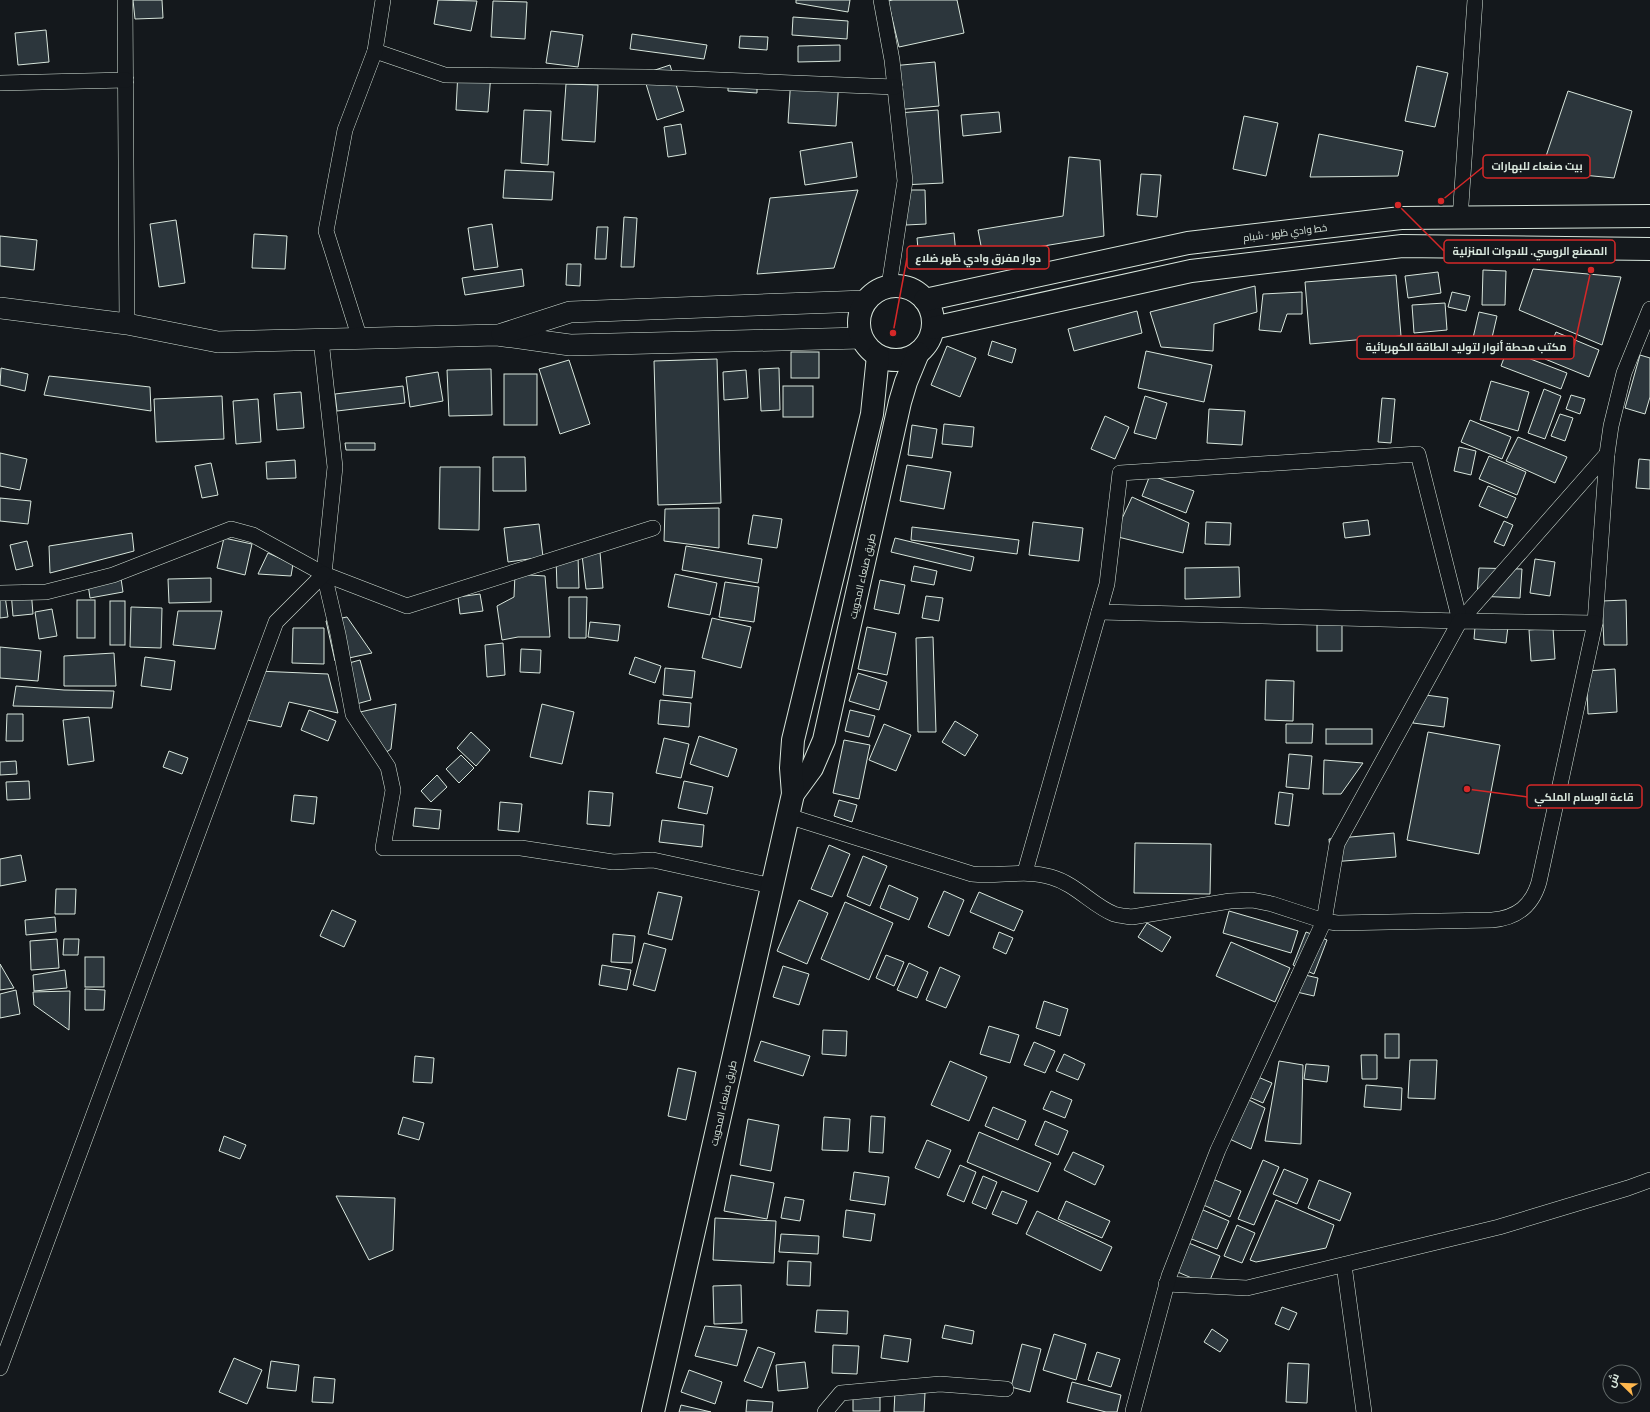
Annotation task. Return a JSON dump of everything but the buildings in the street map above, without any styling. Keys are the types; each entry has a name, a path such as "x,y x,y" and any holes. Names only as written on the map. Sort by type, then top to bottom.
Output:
{"main road":[{"name":"خط وادي ظهر - شبام","path":"926,300 1188,243 1401,218 1460,219 1650,216"},
{"path":"933,328 1191,271 1402,246 1650,249"},
{"path":"889,286 903,286 915,290 926,300 932,313 933,328 928,342 918,353 904,360 890,360 878,356 868,349 858,326 860,313 865,301 876,291 889,286"},
{"name":"طريق صنعاء المحويت","path":"653,1412 788,816 794,794 812,768 824,740 900,402 906,382 918,353"},
{"name":"طريق صنعاء المحويت","path":"794,794 791,768 793,740 872,414 878,356"}],"street":[{"path":"125,0 127,324"},
{"path":"360,339 326,231 345,130 375,50 383,0"},
{"path":"881,0 892,60 905,181 889,286"},
{"path":"1460,219 1475,0"},
{"path":"375,50 445,75 645,77 895,87"},
{"path":"0,83 126,80"},
{"path":"497,335 570,312 865,301"},
{"path":"0,308 127,324 218,342 497,335 570,345 862,338"},
{"path":"788,816 972,874 999,875 1025,872 1052,877 1064,882 1106,910 1122,916 1132,916 1230,901 1252,900 1272,904 1324,921 1350,924 1496,920 1509,918 1528,905 1536,892 1539,882 1595,623 1607,454 1611,426 1624,373 1650,309"},
{"path":"322,340 335,467 324,574 338,634 353,714 388,767 393,790 384,848 521,848 613,862 653,860 772,886"},
{"path":"1025,872 1107,584 1120,473 1418,454 1460,621"},
{"path":"1133,1411 1166,1284 1218,1150 1324,921 1337,844 1460,621 1607,454"},
{"path":"0,594 46,592 113,575 231,529 253,535 324,574 407,606 653,528"},
{"path":"0,1368 276,622 324,574"},
{"path":"1099,612 1595,623"},
{"path":"1166,1284 1247,1288 1499,1227 1650,1180"},
{"path":"1344,1265 1364,1412"},
{"path":"825,1412 840,1393 940,1384 1006,1388"}],"place":[{"name":"بيت صنعاء للبهارات","path":"1441,201"},
{"name":"المصنع الروسي. للادوات المنزلية","path":"1398,205"},
{"name":"مكتب محطة أنوار لتوليد الطاقة الكهربائية","path":"1591,270"},
{"name":"دوار مفرق وادي ظهر ضلاع","path":"893,333"},
{"name":"قاعة الوسام الملكي","path":"1467,789"}]}
